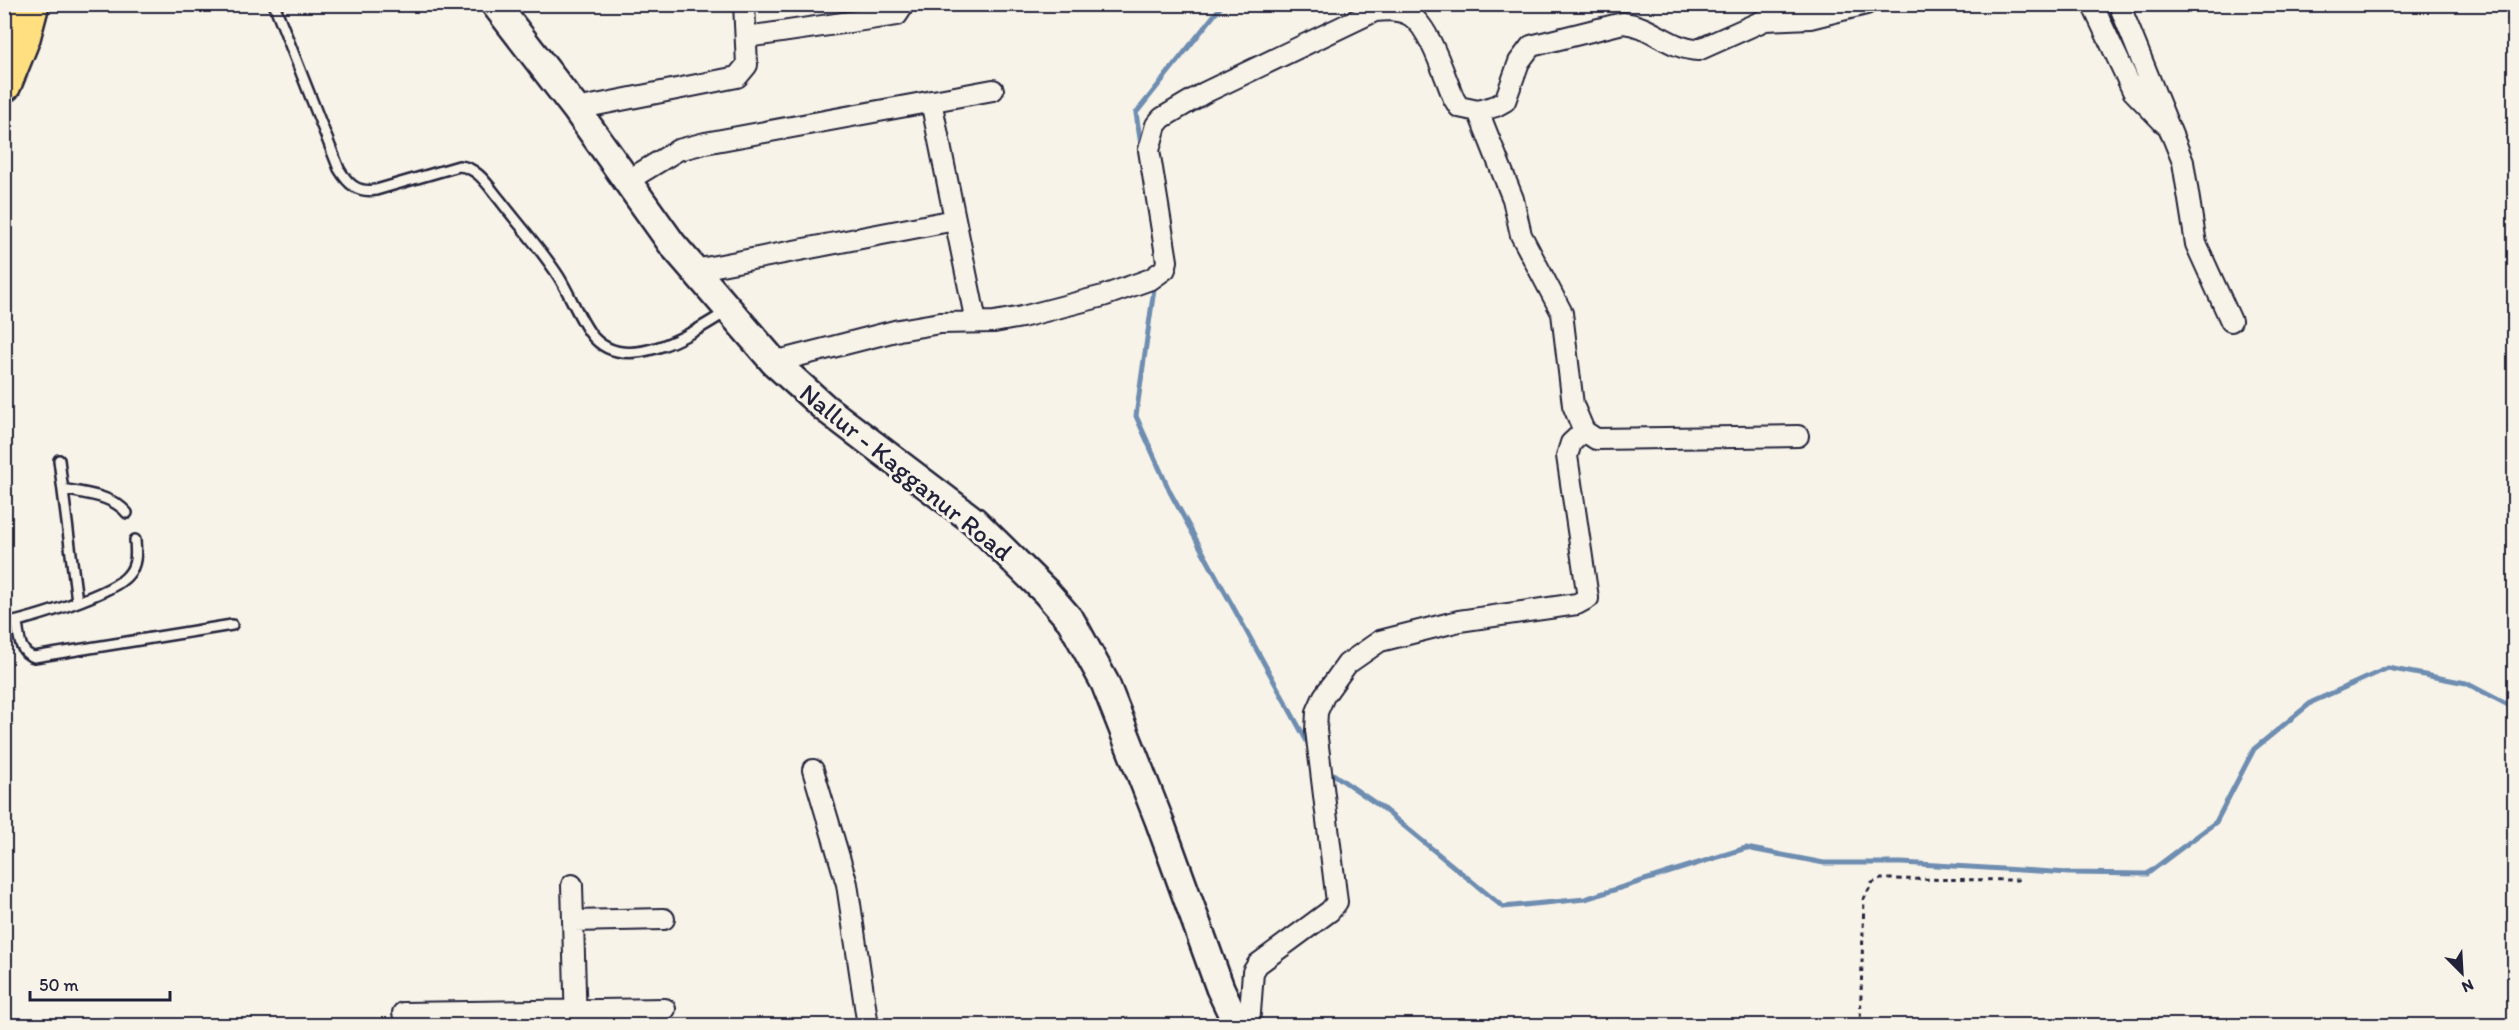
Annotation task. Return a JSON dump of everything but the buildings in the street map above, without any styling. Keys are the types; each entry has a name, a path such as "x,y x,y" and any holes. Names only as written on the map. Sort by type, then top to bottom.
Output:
{"highway":[{"path":"4,16 8,4"},
{"path":"4,85 23,38 32,4"}],"main road":[{"name":"Nallur - Kagganur Road","path":"495,4 576,109 672,244 774,362 825,408 974,521 1046,592 1071,621 1105,683 1159,820 1220,988 1238,1026"}],"street":[{"path":"576,109 736,76 747,65 744,4"},
{"path":"747,36 897,15 900,4"},
{"path":"774,362 898,330 940,322 994,322 1032,315 1103,296 1151,279 1166,269 1167,261 1149,150 1156,125 1162,118 1204,93 1375,11 1399,11 1412,16 1423,28 1454,99 1460,107 1478,111 1505,101 1519,62 1531,46 1623,23 1635,24 1688,50 1698,50 1765,20 1810,18 1866,4"},
{"path":"2092,4 2133,91 2169,127"},
{"path":"2119,4 2183,162 2196,244 2231,321"},
{"path":"627,181 678,150 705,143 993,90"},
{"path":"931,101 976,322"},
{"path":"1478,111 1513,199 1521,235 1562,313 1570,396 1584,431 1596,439 1798,436"},
{"path":"695,270 955,220"},
{"path":"1249,1026 1253,972 1258,964 1330,911 1337,902 1316,730 1317,712 1324,696 1347,664 1380,641 1459,621 1577,604 1588,598 1567,456 1571,443 1584,431"},
{"path":"813,771 847,884 868,1026"},
{"path":"572,885 576,1018"},
{"path":"573,921 664,919"},
{"path":"403,1013 576,1018 664,1009"}],"lane":[{"path":"274,4 339,169 351,186 367,191 376,190 459,166 467,166 485,181 558,276 591,335 604,347 616,352 629,354 660,346 697,330 729,310"},
{"path":"59,460 76,601"},
{"path":"63,489 106,499 121,506 127,513"},
{"path":"4,624 16,622 120,584 130,574 136,559 135,540"},
{"path":"16,622 22,648 27,655 34,657 232,625"}],"path":[{"path":"1860,1026 1864,899 1872,883 1881,879 2022,880"}],"waterway":[{"path":"1142,151 1136,113 1223,4"},
{"path":"1155,282 1136,416 1170,492 1310,747"},
{"path":"1326,769 1381,807 1503,907 1585,899 1746,848 1824,863 1902,863 2069,873 2147,874 2216,822 2254,749 2312,702 2388,668 2466,683 2514,708"}]}
